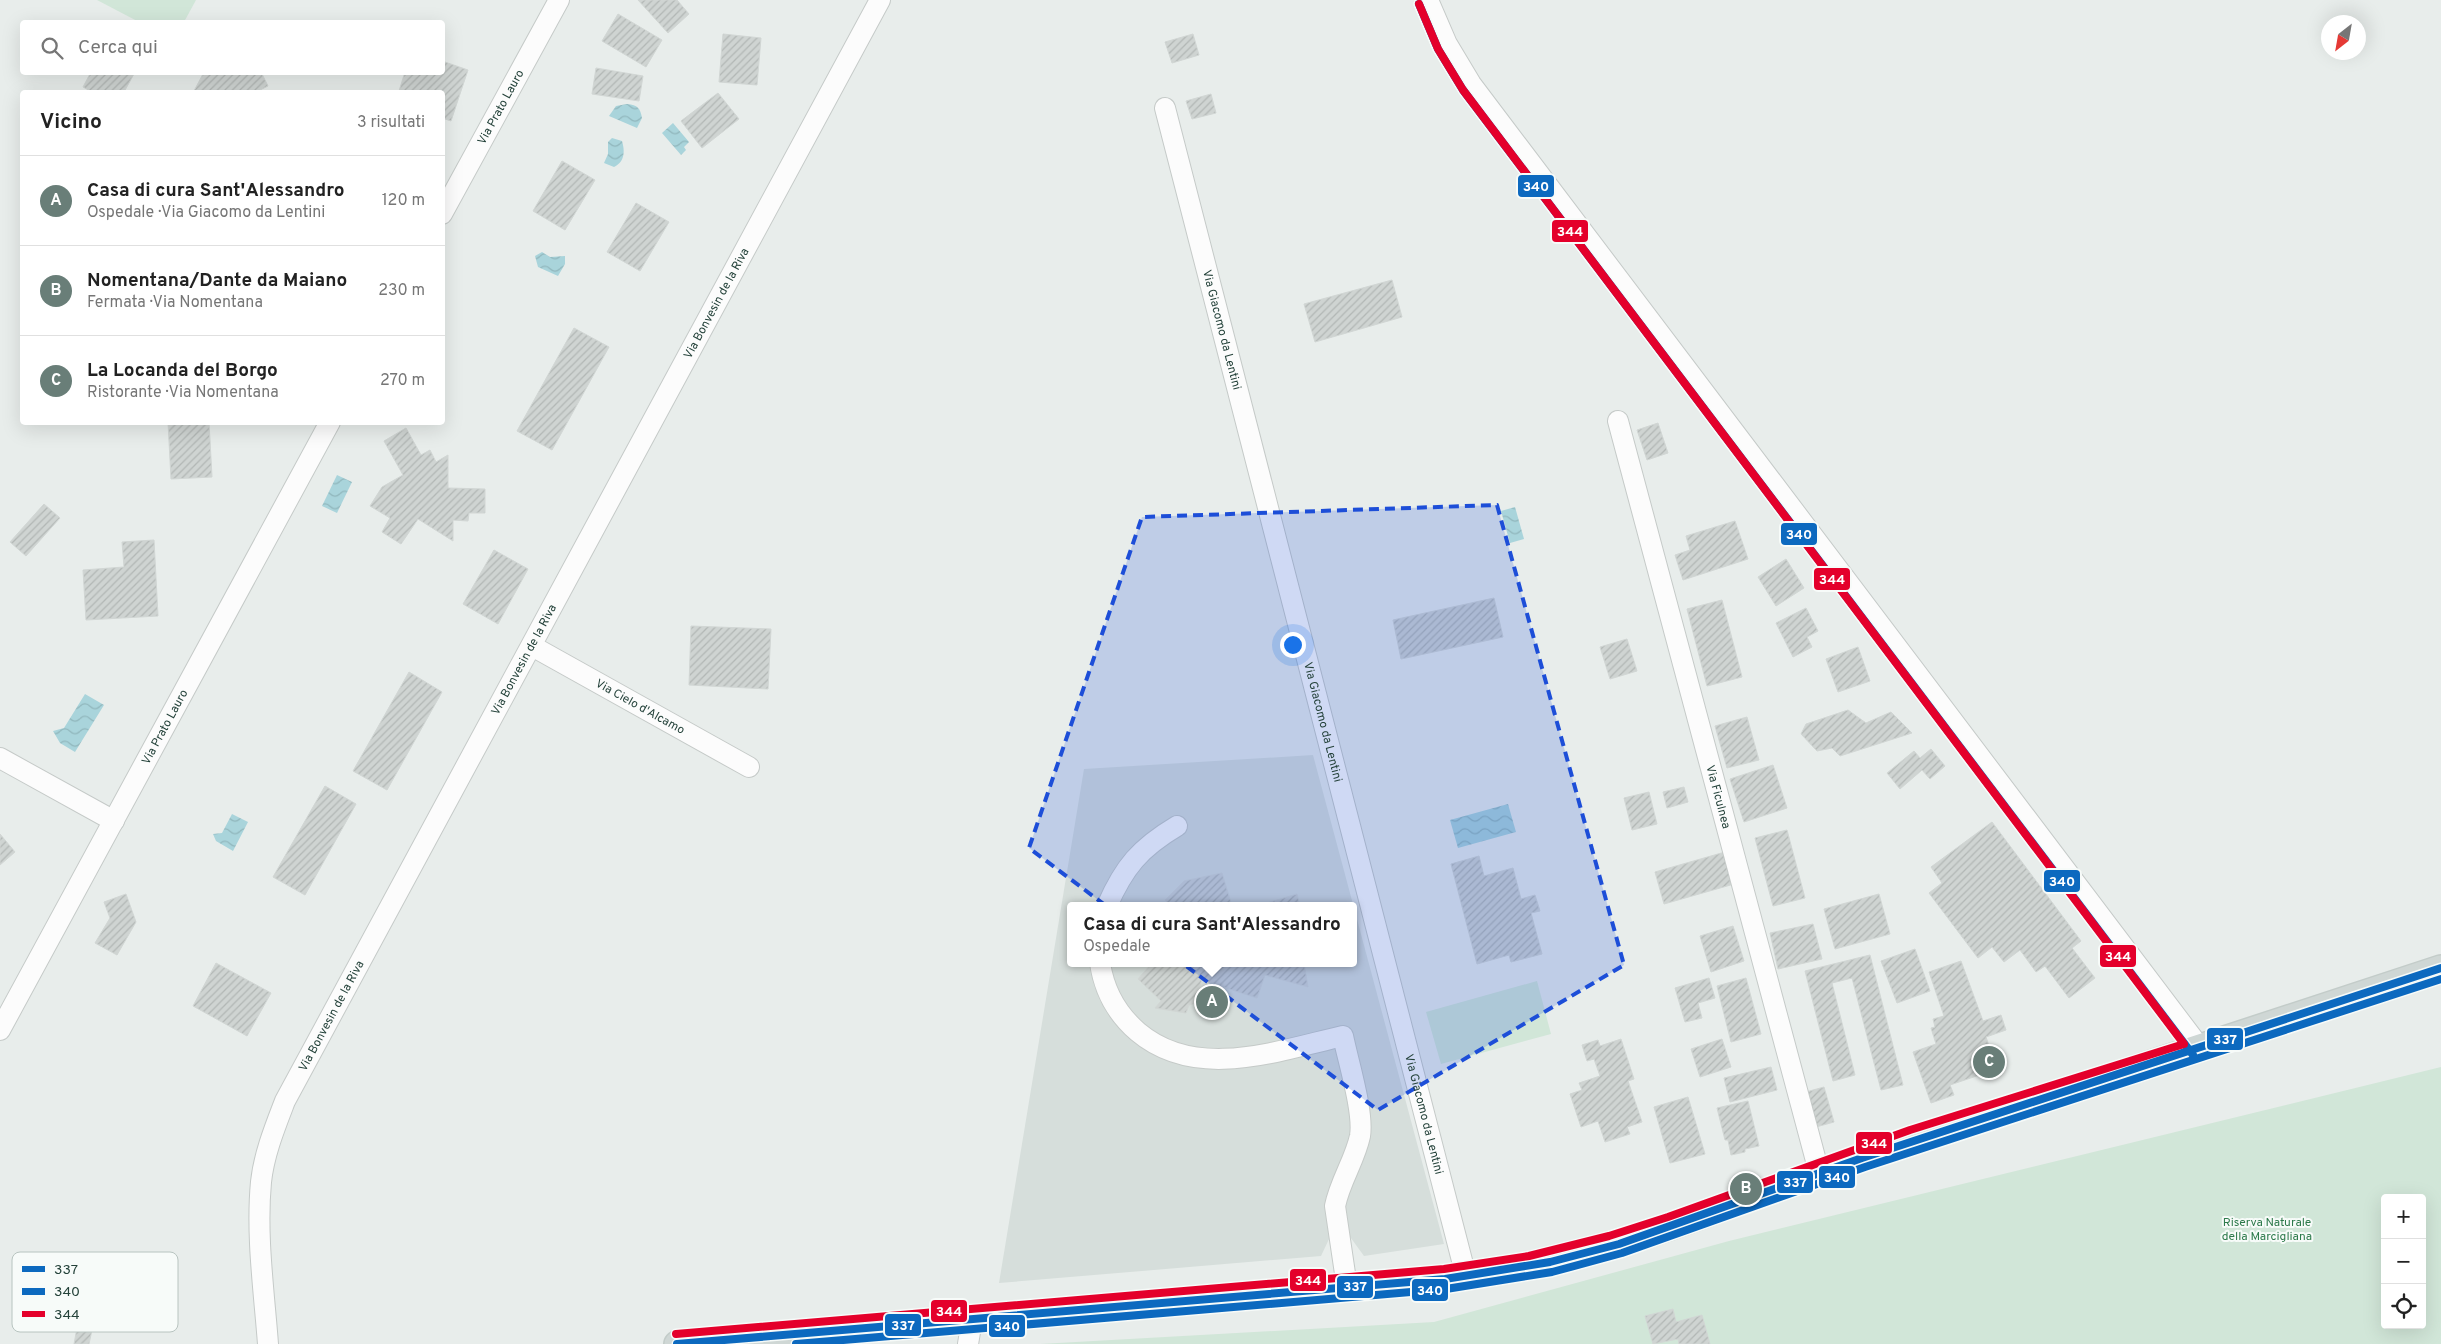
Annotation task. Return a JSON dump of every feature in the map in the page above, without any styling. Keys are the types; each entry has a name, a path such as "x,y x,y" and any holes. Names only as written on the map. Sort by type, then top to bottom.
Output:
{"main road":[{"path":"677,1344 1466,1276 1544,1263 1613,1246 1676,1226 1819,1172 2022,1104 2200,1049 2441,968"}],"street":[{"name":"Via Prato Lauro","path":"445,208 558,0"},
{"name":"Via Bonvesin de la Riva","path":"268,1344 259,1219 261,1181 268,1145 285,1101 880,0"},
{"path":"1428,0 1447,44 1471,84 2200,1049"},
{"name":"Via Giacomo da Lentini","path":"1166,108 1466,1276"},
{"name":"Via Ficulnea","path":"1618,421 1819,1172"},
{"name":"Via Prato Lauro","path":"0,1030 328,425"},
{"name":"Via Cielo d'Alcamo","path":"532,646 749,767"},
{"path":"0,758 114,821"},
{"path":"1109,902 1116,885 1135,856 1160,836 1177,826"},
{"path":"1101,967 1103,980 1125,1022 1145,1038 1191,1058 1248,1057 1343,1036 1360,1115 1360,1134 1335,1206 1347,1287"},
{"path":"968,1344 972,1320"}],"highlighted area":[{"path":"1497,505 1624,965 1378,1110 1029,848 1142,517"}],"shaded area":[{"path":"1313,755 1352,902 1067,902 1067,967 1357,967 1357,919 1444,1244 1364,1256 1348,1234 1330,1237 1321,1256 999,1283 1084,769"}],"green space":[{"path":"97,0 196,0 185,20 135,20"},
{"path":"1537,981 1551,1034 1441,1064 1426,1012"},
{"name":"Riserva Naturale della Marcigliana","path":"2441,1067 2441,1344 1040,1344 1434,1322 1729,1241"}],"water":[{"path":"627,104 636,106 640,112 642,118 637,128 609,116 616,106"},
{"path":"673,123 689,142 684,147 686,150 681,155 662,133"},
{"path":"612,138 622,141 624,149 622,159 614,167 604,163 608,154 608,142"},
{"path":"542,252 550,257 565,256 565,264 558,276 538,267 535,256"},
{"path":"337,475 352,482 337,513 322,506"},
{"path":"1515,507 1524,539 1510,543 1501,511"},
{"path":"85,694 104,705 75,752 60,743 53,731 64,728"},
{"path":"1508,804 1516,832 1458,848 1450,820"},
{"path":"232,814 248,822 233,851 216,841 213,834 222,833"}],"building":[{"path":"638,0 677,0 689,14 668,33"},
{"path":"618,14 662,40 646,67 602,41"},
{"path":"723,34 761,38 757,85 719,82"},
{"path":"1193,34 1199,55 1172,63 1165,42"},
{"path":"445,62 468,70 451,121 445,119 445,90 399,90 404,75 445,75"},
{"path":"596,68 643,76 639,101 592,94"},
{"path":"89,75 133,75 125,90 88,90 83,87"},
{"path":"202,75 262,75 268,86 260,90 195,90"},
{"path":"718,93 739,119 702,148 681,121"},
{"path":"1211,94 1216,113 1192,119 1186,101"},
{"path":"562,161 595,180 565,230 533,211"},
{"path":"636,203 669,222 640,271 607,252"},
{"path":"1392,280 1402,317 1315,342 1304,304"},
{"path":"574,328 609,347 552,450 517,431"},
{"path":"1658,423 1668,453 1647,460 1637,430"},
{"path":"168,425 209,425 212,477 171,479"},
{"path":"406,428 421,455 430,450 436,462 448,455 448,488 485,489 485,513 469,513 468,521 453,520 453,541 418,519 401,544 382,532 390,518 370,506 382,487 403,475 384,441"},
{"path":"44,504 60,518 26,556 10,542"},
{"path":"1735,521 1748,559 1683,580 1675,555 1690,550 1686,536"},
{"path":"154,540 158,616 86,620 83,570 124,567 122,542"},
{"path":"494,550 528,569 498,624 463,604"},
{"path":"1786,559 1804,588 1776,606 1758,577"},
{"path":"1494,598 1503,637 1401,659 1393,620"},
{"path":"1722,600 1742,677 1707,686 1687,609"},
{"path":"1806,608 1818,631 1807,637 1812,647 1793,657 1776,623"},
{"path":"691,626 771,629 768,689 689,685"},
{"path":"1627,639 1637,671 1610,679 1600,647"},
{"path":"1858,647 1870,681 1838,692 1826,659"},
{"path":"409,672 442,692 387,790 353,771"},
{"path":"1848,710 1866,723 1891,712 1912,733 1840,756 1832,748 1817,751 1801,734 1806,724"},
{"path":"1747,717 1759,760 1727,768 1715,726"},
{"path":"1931,749 1945,766 1930,779 1922,770 1900,789 1887,773 1914,751 1920,758"},
{"path":"1773,765 1787,808 1744,822 1730,779"},
{"path":"325,786 356,804 305,895 273,877"},
{"path":"1684,787 1688,802 1667,808 1663,792"},
{"path":"1649,792 1657,824 1632,830 1624,798"},
{"path":"1992,822 2081,941 2072,948 2095,978 2069,998 2045,966 2036,972 2020,950 2004,962 1992,947 1978,958 1929,893 1942,883 1931,867"},
{"path":"1787,830 1805,898 1773,906 1755,838"},
{"path":"0,834 15,852 0,865"},
{"path":"1725,852 1734,884 1664,904 1655,872"},
{"path":"1479,856 1484,876 1513,868 1521,899 1535,895 1540,911 1531,913 1542,954 1511,962 1509,955 1477,964 1451,864"},
{"path":"1222,873 1231,902 1167,902 1165,900 1184,881"},
{"path":"126,894 136,922 117,955 95,943 110,918 104,902"},
{"path":"1297,894 1299,902 1270,902"},
{"path":"1879,894 1890,934 1835,949 1824,909"},
{"path":"1813,924 1822,959 1778,969 1770,933"},
{"path":"1733,926 1744,961 1711,972 1700,936"},
{"path":"1915,949 1930,991 1897,1003 1881,961"},
{"path":"1870,955 1903,1085 1881,1090 1852,978 1832,983 1855,1075 1833,1081 1805,971"},
{"path":"1961,961 1983,1021 2001,1015 2006,1030 1986,1037 1997,1069 1950,1085 1954,1095 1931,1103 1913,1052 1936,1044 1931,1028 1935,1027 1933,1019 1944,1016 1929,972"},
{"path":"216,963 271,993 247,1036 193,1006"},
{"path":"1148,967 1305,967 1308,987 1265,975 1257,998 1202,980 1193,1004 1189,1005 1186,1013 1155,1008 1161,1001 1138,979"},
{"path":"1709,978 1715,998 1698,1003 1702,1018 1685,1022 1675,988"},
{"path":"1746,978 1761,1034 1731,1042 1717,986"},
{"path":"1621,1039 1634,1079 1628,1081 1642,1122 1627,1127 1630,1134 1605,1142 1598,1121 1581,1127 1570,1094 1582,1090 1579,1083 1600,1076 1594,1059 1587,1061 1582,1045 1598,1040 1600,1046"},
{"path":"1722,1039 1731,1067 1700,1077 1691,1049"},
{"path":"1771,1067 1777,1090 1730,1102 1724,1078"},
{"path":"1824,1087 1834,1122 1816,1127 1806,1092"},
{"path":"1688,1097 1705,1154 1670,1163 1654,1107"},
{"path":"1748,1101 1759,1146 1731,1155 1717,1108"},
{"path":"1673,1309 1676,1322 1702,1315 1710,1344 1679,1344 1678,1339 1653,1344 1645,1316"},
{"path":"76,1332 92,1332 89,1344 74,1344"}],"transit line":[{"name":"340","path":"1419,4 1438,49 1463,90 2193,1055"},
{"name":"344","path":"676,1334 1444,1269 1529,1256 1609,1236 1668,1217 1910,1130 2184,1044 1463,90 1438,49 1419,4"},
{"name":"337","path":"677,1344 1445,1279 1550,1262 1619,1244 1862,1158 2441,968"},
{"name":"340","path":"796,1344 1446,1289 1552,1272 1622,1253 1865,1167 2441,979"}],"place":[{"name":"Casa di cura Sant'Alessandro","path":"1212,1002"},
{"name":"La Locanda del Borgo","path":"1989,1062"},
{"name":"Nomentana/Dante da Maiano","path":"1746,1189"}]}
